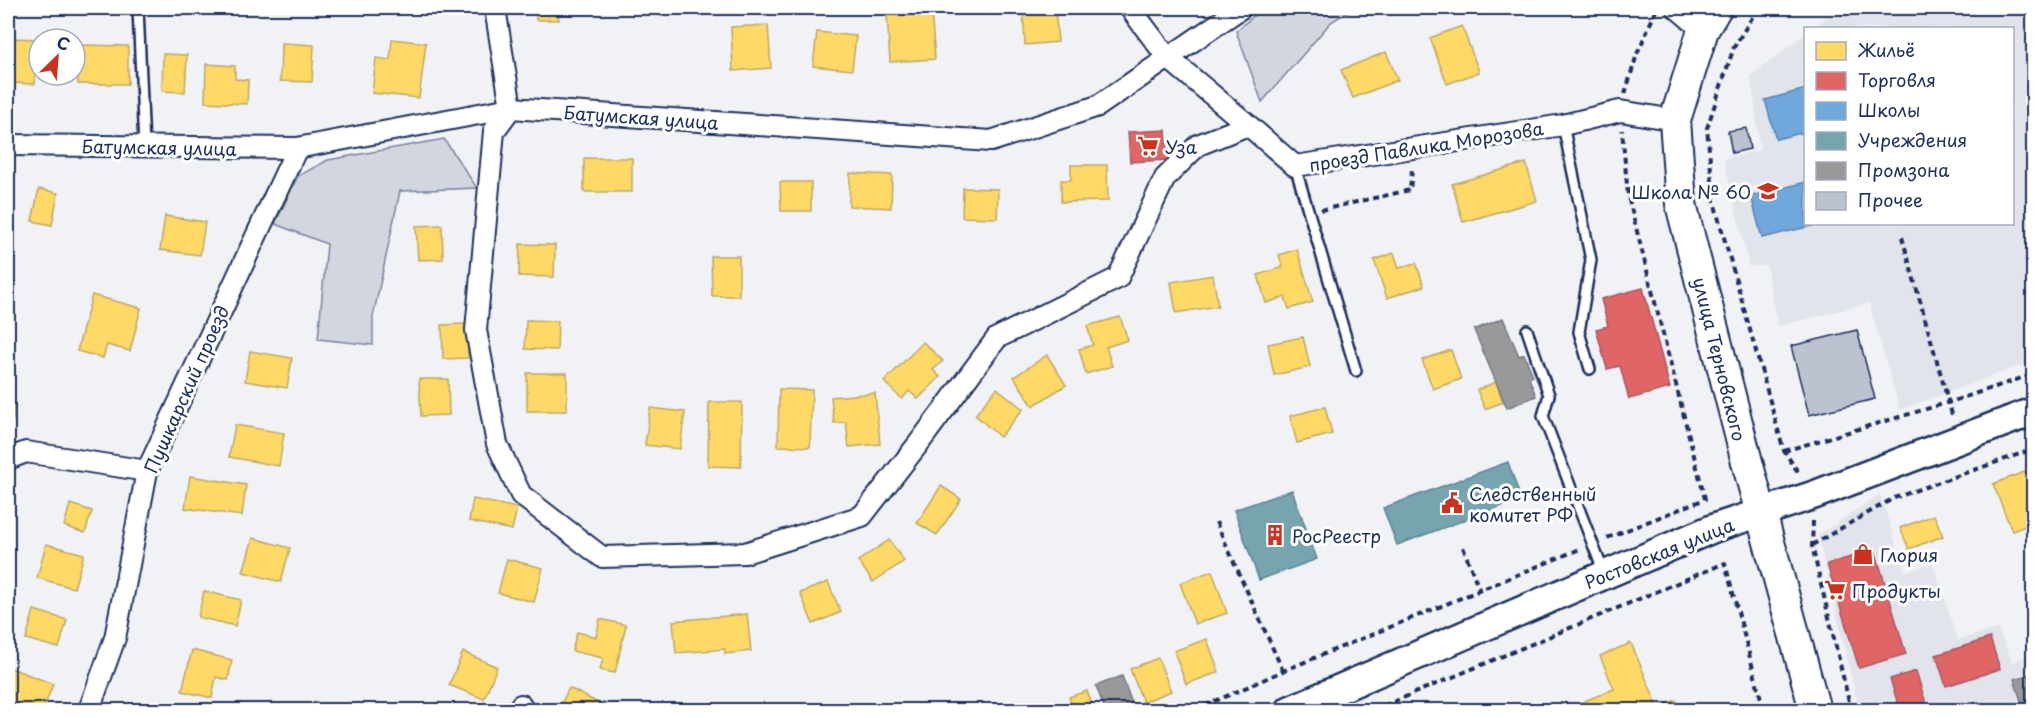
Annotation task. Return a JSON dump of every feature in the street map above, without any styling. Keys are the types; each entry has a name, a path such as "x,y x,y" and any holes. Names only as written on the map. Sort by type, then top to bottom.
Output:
{"main road":[{"name":"улица Терновского","path":"1710,19 1675,120 1681,204 1760,513 1815,711"}],"street":[{"path":"495,8 511,108 494,131 476,330 497,444 521,495 602,556 744,553 862,516 998,338 1118,278 1165,178 1198,145 1248,125"},
{"name":"проезд Павлика Морозова","path":"1130,8 1167,57 1295,166 1563,124 1620,111 1675,120"},
{"name":"Батумская улица","path":"8,145 297,148 511,108 992,141 1098,106 1241,8"},
{"path":"1677,8 1710,19"},
{"name":"Пушкарский проезд","path":"89,711 115,638 147,471 297,148"},
{"name":"Ростовская улица","path":"1308,707 1714,528 1814,495 2034,411"},
{"path":"8,459 26,452 147,471"}],"lane":[{"path":"138,8 144,147"},
{"path":"1563,124 1591,260 1579,332 1590,369"},
{"path":"1295,166 1356,371"},
{"path":"1527,330 1549,395 1543,416 1605,575"}],"path":[{"path":"1195,711 1283,671 1479,589 1705,499 1628,196 1620,111 1637,54 1658,8"},
{"path":"1758,8 1734,47 1707,128 1714,202 1784,451 1814,495 1812,546 1851,711"},
{"path":"1309,213 1410,190 1414,148"},
{"path":"1902,237 1950,402 1958,440"},
{"path":"1784,451 1950,402 2034,374"},
{"path":"1812,546 1894,498 2034,448"},
{"path":"1216,522 1283,671"},
{"path":"1464,548 1479,589"},
{"path":"1374,711 1725,563 1764,711"}],"shaded area":[{"path":"1263,8 1354,8 1331,22 1262,102 1236,31"},
{"name":"Школа № 60","path":"1840,8 2033,8 2033,361 1900,410 1869,303 1778,326 1766,265 1749,267 1724,159 1760,150 1751,76 1804,35 1804,225 2014,225 2014,27 1813,27"},
{"path":"444,139 477,188 400,191 373,317 373,345 318,339 327,244 275,224 298,176 328,160"},
{"path":"1880,494 1905,572 1933,563 1958,640 1998,628 2012,662 2033,654 2033,710 1859,710 1818,535"}],"building: Жильё":[{"path":"395,8 423,8 423,13 395,12"},
{"path":"536,8 590,8 590,13 558,13 559,20 536,20"},
{"path":"1055,8 1058,42 1025,45 1023,9"},
{"path":"931,11 935,59 890,62 887,14"},
{"path":"768,25 771,68 733,71 731,27"},
{"path":"1462,26 1479,72 1447,84 1430,38"},
{"path":"817,32 856,36 852,70 813,66"},
{"path":"12,38 27,39 27,84 10,83"},
{"path":"392,39 426,43 419,98 372,93 376,58 390,60"},
{"path":"281,43 314,45 312,82 280,81"},
{"path":"87,45 128,46 128,84 87,84"},
{"path":"1386,52 1398,80 1353,98 1341,70"},
{"path":"163,54 187,55 185,92 162,91"},
{"path":"206,64 235,66 235,79 248,80 247,104 205,102"},
{"path":"584,158 632,158 632,192 584,192"},
{"path":"1526,163 1537,201 1463,222 1452,184"},
{"path":"1071,165 1107,165 1108,201 1061,202 1061,180 1071,180"},
{"path":"850,173 892,175 891,208 849,206"},
{"path":"780,182 811,182 811,211 781,211"},
{"path":"963,188 998,189 997,218 962,217"},
{"path":"39,189 58,193 52,225 32,221"},
{"path":"165,216 205,222 200,255 160,250"},
{"path":"442,225 443,259 418,260 416,226"},
{"path":"520,244 555,245 554,277 519,276"},
{"path":"1297,249 1313,302 1289,309 1285,297 1266,303 1258,275 1283,267 1279,255"},
{"path":"1394,253 1399,268 1416,263 1424,286 1387,298 1374,260"},
{"path":"711,256 739,256 739,296 712,296"},
{"path":"1213,275 1218,306 1176,313 1171,282"},
{"path":"92,295 141,308 130,351 107,345 103,358 77,351"},
{"path":"1120,317 1128,340 1106,347 1112,366 1086,374 1079,349 1093,345 1087,326"},
{"path":"526,320 558,321 557,350 525,349"},
{"path":"467,324 468,358 443,359 442,325"},
{"path":"1303,337 1310,367 1274,375 1268,344"},
{"path":"923,342 943,361 933,370 940,377 918,399 909,391 902,399 884,382"},
{"path":"1451,350 1461,379 1433,389 1422,360"},
{"path":"250,351 292,358 287,388 245,381"},
{"path":"1047,355 1066,385 1033,406 1014,377"},
{"path":"527,373 567,373 567,411 527,411"},
{"path":"419,379 448,379 449,415 421,416"},
{"path":"1496,382 1503,402 1485,409 1477,390"},
{"path":"997,388 1023,409 1000,437 975,415"},
{"path":"779,389 812,390 810,447 778,446"},
{"path":"875,393 880,444 849,447 846,422 834,423 831,397"},
{"path":"709,402 742,402 741,467 708,466"},
{"path":"8,403 14,403 13,420 8,420"},
{"path":"1325,407 1332,434 1297,443 1290,416"},
{"path":"650,408 685,412 680,449 645,445"},
{"path":"235,425 284,433 279,466 229,457"},
{"path":"2027,471 2034,486 2034,523 2012,531 1993,484"},
{"path":"190,476 246,485 242,516 185,508"},
{"path":"941,486 961,499 937,535 917,523"},
{"path":"473,499 517,508 512,530 469,521"},
{"path":"70,504 92,511 85,533 64,526"},
{"path":"1934,515 1943,536 1909,549 1900,528"},
{"path":"253,538 290,548 281,582 243,572"},
{"path":"889,540 904,561 873,582 858,561"},
{"path":"46,544 84,554 74,588 37,578"},
{"path":"507,559 543,568 534,602 498,593"},
{"path":"1212,571 1227,613 1195,624 1180,583"},
{"path":"828,582 841,612 813,624 800,593"},
{"path":"204,591 241,600 235,626 198,617"},
{"path":"34,610 67,620 59,648 26,639"},
{"path":"747,614 751,651 725,654 725,649 676,653 673,621"},
{"path":"600,619 626,625 615,673 600,670 603,658 572,651 577,632 596,637"},
{"path":"1207,639 1219,672 1186,684 1174,651"},
{"path":"1631,643 1658,707 1676,700 1681,710 1563,710 1614,689 1600,656"},
{"path":"192,650 232,660 228,680 216,677 212,698 182,691"},
{"path":"463,652 497,667 484,699 449,685"},
{"path":"1158,658 1171,691 1143,702 1130,669"},
{"path":"8,667 53,684 43,710 34,710 8,701"},
{"path":"569,688 612,710 558,710"},
{"path":"1087,691 1094,710 1074,710 1069,697"}],"building: Торговля":[{"name":"Уза","path":"1166,130 1168,160 1130,162 1128,132"},
{"path":"1643,288 1670,388 1629,399 1620,366 1607,369 1596,329 1608,326 1601,299"},
{"path":"1875,550 1906,654 1859,668 1827,564"},
{"path":"1990,638 2000,669 1946,686 1936,655"},
{"path":"1916,671 1928,710 1900,710 1890,679"}],"building: Школы":[{"path":"1804,90 1804,132 1776,139 1765,100"},
{"path":"1804,183 1804,225 1816,225 1762,238 1751,196"}],"building: Учреждения":[{"name":"Следственный комитет РФ","path":"1508,462 1521,499 1397,545 1383,508"},
{"name":"РосРеестр","path":"1292,490 1317,559 1259,580 1234,510"}],"building: Промзона":[{"path":"1503,318 1519,356 1524,354 1533,376 1529,378 1536,396 1507,408 1474,330"},
{"path":"2034,673 2034,710 2024,710 2014,679"},
{"path":"1122,676 1133,706 1120,710 1105,710 1096,686"}],"building: Прочее":[{"path":"1746,128 1750,149 1732,153 1728,131"},
{"path":"1857,330 1875,399 1809,415 1791,346"}],"place":[{"name":"Уза","path":"1148,146"},
{"name":"Школа № 60","path":"1768,191"},
{"name":"Следственный комитет РФ","path":"1452,503"},
{"name":"РосРеестр","path":"1275,535"},
{"name":"Глория","path":"1863,554"},
{"name":"Продукты","path":"1835,590"}]}
